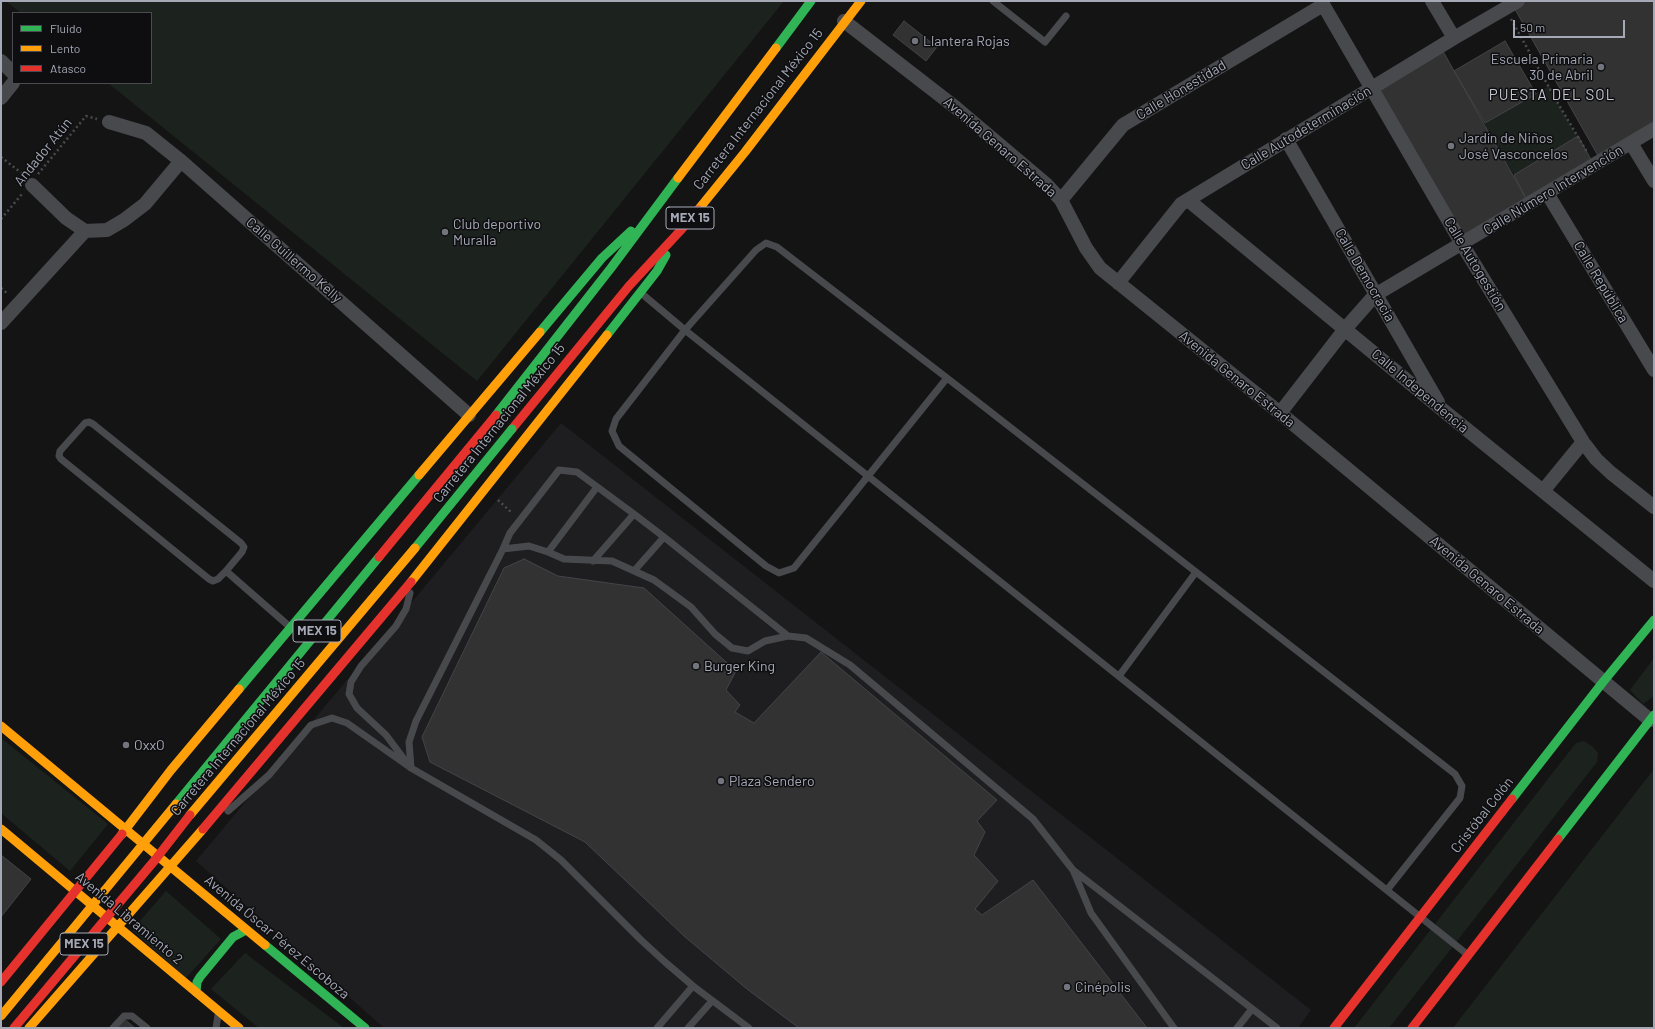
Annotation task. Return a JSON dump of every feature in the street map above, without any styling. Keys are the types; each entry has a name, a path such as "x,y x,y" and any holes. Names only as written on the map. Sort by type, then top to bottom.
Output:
{"main road":[{"name":"Carretera Internacional México 15","path":"1,1016 496,415 611,268 812,1"},
{"name":"Carretera Internacional México 15","path":"14,1028 155,860 195,808 398,569 629,286 680,231 745,152 844,21 861,1"},
{"path":"1,982 76,891 172,770 469,415 602,258 653,211"},
{"path":"29,1028 172,867 351,652 414,579 657,271 680,231"},
{"name":"Cristóbal Colón","path":"1334,1028 1603,682 1654,620"},
{"path":"1412,1028 1652,718"},
{"path":"1,726 172,867"},
{"path":"172,770 169,792 172,802 177,807 186,812 201,814 220,809"},
{"name":"Avenida Libramiento 2","path":"1,829 239,1028"},
{"name":"Avenida Óscar Pérez Escoboza","path":"172,867 365,1028"},
{"path":"196,992 197,982 200,977 233,937 246,930"}],"street":[{"path":"1432,1 1454,38"},
{"name":"Calle Autodeterminación","path":"1118,283 1181,204 1372,87 1518,1"},
{"name":"Calle Autogestión","path":"1322,3 1462,244 1583,442 1596,459 1611,473 1654,507"},
{"name":"Calle Honestidad","path":"1061,200 1123,125 1322,3"},
{"name":"Avenida Genaro Estrada","path":"844,21 955,107 1046,184 1061,200 1086,248 1100,268 1280,413 1603,682 1652,718"},
{"path":"1,61 12,73"},
{"path":"1,98 12,84"},
{"name":"Calle Guillermo Kelly","path":"108,122 146,134 182,161 469,415"},
{"name":"Calle Número Intervención","path":"1280,413 1345,329 1375,295 1654,129"},
{"name":"Calle Democracia","path":"1286,139 1375,295 1444,411"},
{"path":"1631,143 1654,181"},
{"path":"30,182 66,218 85,231 107,230 124,220 145,204 182,161"},
{"name":"Calle República","path":"1547,193 1654,370"},
{"name":"Calle Independencia","path":"1188,200 1444,411 1654,581"},
{"path":"1,323 85,231"},
{"path":"1543,491 1583,442"}],"lane":[{"path":"993,1 1045,42 1066,16"},
{"path":"947,378 869,477 794,568 779,573 766,566 620,446 612,431 616,419 685,330 756,250 766,243 777,247 947,378 1455,774 1462,786 1460,798 1387,890"},
{"path":"640,292 685,330 1468,955"},
{"path":"89,422 93,424 241,543 244,547 242,552 226,571 218,579 213,581 209,579 61,459 59,456 60,451 85,423 89,422"},
{"path":"411,768 409,742 416,721 510,533 559,470 577,472 664,537 788,636"},
{"path":"548,552 596,487"},
{"path":"593,561 634,514"},
{"path":"634,571 664,537"},
{"path":"503,549 530,546 564,559 612,561 654,580 691,607 715,634 732,648 748,652 765,641 788,636 806,638 850,665 1033,819 1073,870 1277,1028"},
{"path":"226,571 291,628"},
{"path":"1119,676 1196,572"},
{"path":"411,768 386,735 357,708 349,694 351,682 361,666 396,626 406,609 414,579"},
{"path":"204,829 236,805 269,775 312,725 332,718 347,723 411,768 536,840 561,860 641,940 693,986 749,1028"},
{"path":"1073,870 1091,913 1174,1028"},
{"path":"657,1028 693,986"},
{"path":"688,1028 712,1001"},
{"path":"1237,1028 1252,1009"},
{"path":"216,1028 218,1011"},
{"path":"112,1028 124,1016 132,1016 147,1028"}],"path":[{"path":"1505,8 1594,165"},
{"name":"Andador Atún","path":"1,219 86,116 108,122"},
{"path":"1,157 30,182"},
{"path":"1,288 9,295"},
{"path":"485,489 520,520"}],"shaded area":[{"name":"Club deportivo Muralla","path":"6,1 784,1 477,381 109,84 152,84 152,12 20,12"},
{"path":"1549,86 1594,165 1529,204 1514,175 1491,138 1485,123"},
{"path":"561,423 1311,1010 1298,1028 384,1028 196,861"},
{"path":"1654,658 1654,696 1643,704 1630,690"},
{"path":"1,738 108,824 70,871 1,813"},
{"path":"1584,741 1592,746 1598,753 1597,762 1389,1028 1354,1028 1576,743"},
{"path":"1654,769 1654,1028 1453,1028"},
{"path":"166,891 221,939 186,978 132,930"},
{"path":"245,953 344,1028 259,1028 211,989"}],"building":[{"name":"Escuela Primaria 30 de Abril","path":"1518,1 1654,1 1654,129 1601,161 1512,4"},
{"name":"Llantera Rojas","path":"904,21 937,47 926,61 893,35"},
{"path":"1505,41 1536,94 1485,123 1454,71"},
{"name":"Jardín de Niños José Vasconcelos","path":"1440,46 1529,204 1462,244 1372,87"},
{"path":"1578,136 1594,165 1529,204 1514,175"},
{"name":"Plaza Sendero","path":"524,559 558,576 644,588 736,671 726,690 740,705 735,712 754,723 821,652 997,800 977,821 985,832 974,855 998,881 975,909 982,915 1033,880 1147,1028 799,1028 747,989 684,936 585,842 430,762 422,737 504,568"},
{"path":"1,855 31,879 1,917"},
{"path":"124,1019 135,1028 117,1028"}],"traffic: fast":[{"path":"776,48 811,1"},
{"path":"496,415 611,268 678,178"},
{"path":"540,332 602,258 631,231"},
{"path":"607,335 657,271 666,255"},
{"path":"415,548 512,429"},
{"path":"239,689 419,475"},
{"path":"176,804 379,557"},
{"path":"1512,799 1603,682 1654,620"},
{"path":"1558,839 1654,715"},
{"path":"196,992 197,982 200,977 233,937 246,930"},
{"path":"265,945 365,1028"}],"traffic: slow":[{"path":"698,210 745,152 861,1"},
{"path":"678,178 776,48"},
{"path":"419,475 540,332"},
{"path":"411,582 607,335"},
{"path":"190,815 415,548"},
{"path":"122,834 171,770 239,689"},
{"path":"1,726 265,945"},
{"path":"1,1016 176,804"},
{"path":"1,829 239,1028"},
{"path":"29,1028 203,829"}],"traffic: jam":[{"path":"512,429 629,286 698,210"},
{"path":"379,557 496,415"},
{"path":"203,829 411,582"},
{"path":"1334,1028 1512,799"},
{"path":"14,1028 155,860 190,815"},
{"path":"1,982 122,834"},
{"path":"1412,1028 1558,839"}],"place":[{"name":"Llantera Rojas","path":"915,41"},
{"name":"Escuela Primaria 30 de Abril","path":"1601,67"},
{"name":"Jardín de Niños José Vasconcelos","path":"1451,146"},
{"name":"Club deportivo Muralla","path":"445,232"},
{"name":"Burger King","path":"696,666"},
{"name":"OxxO","path":"126,745"},
{"name":"Plaza Sendero","path":"721,781"},
{"name":"Cinépolis","path":"1067,987"}],"district":[{"name":"PUESTA DEL SOL","path":"1552,95"}]}
